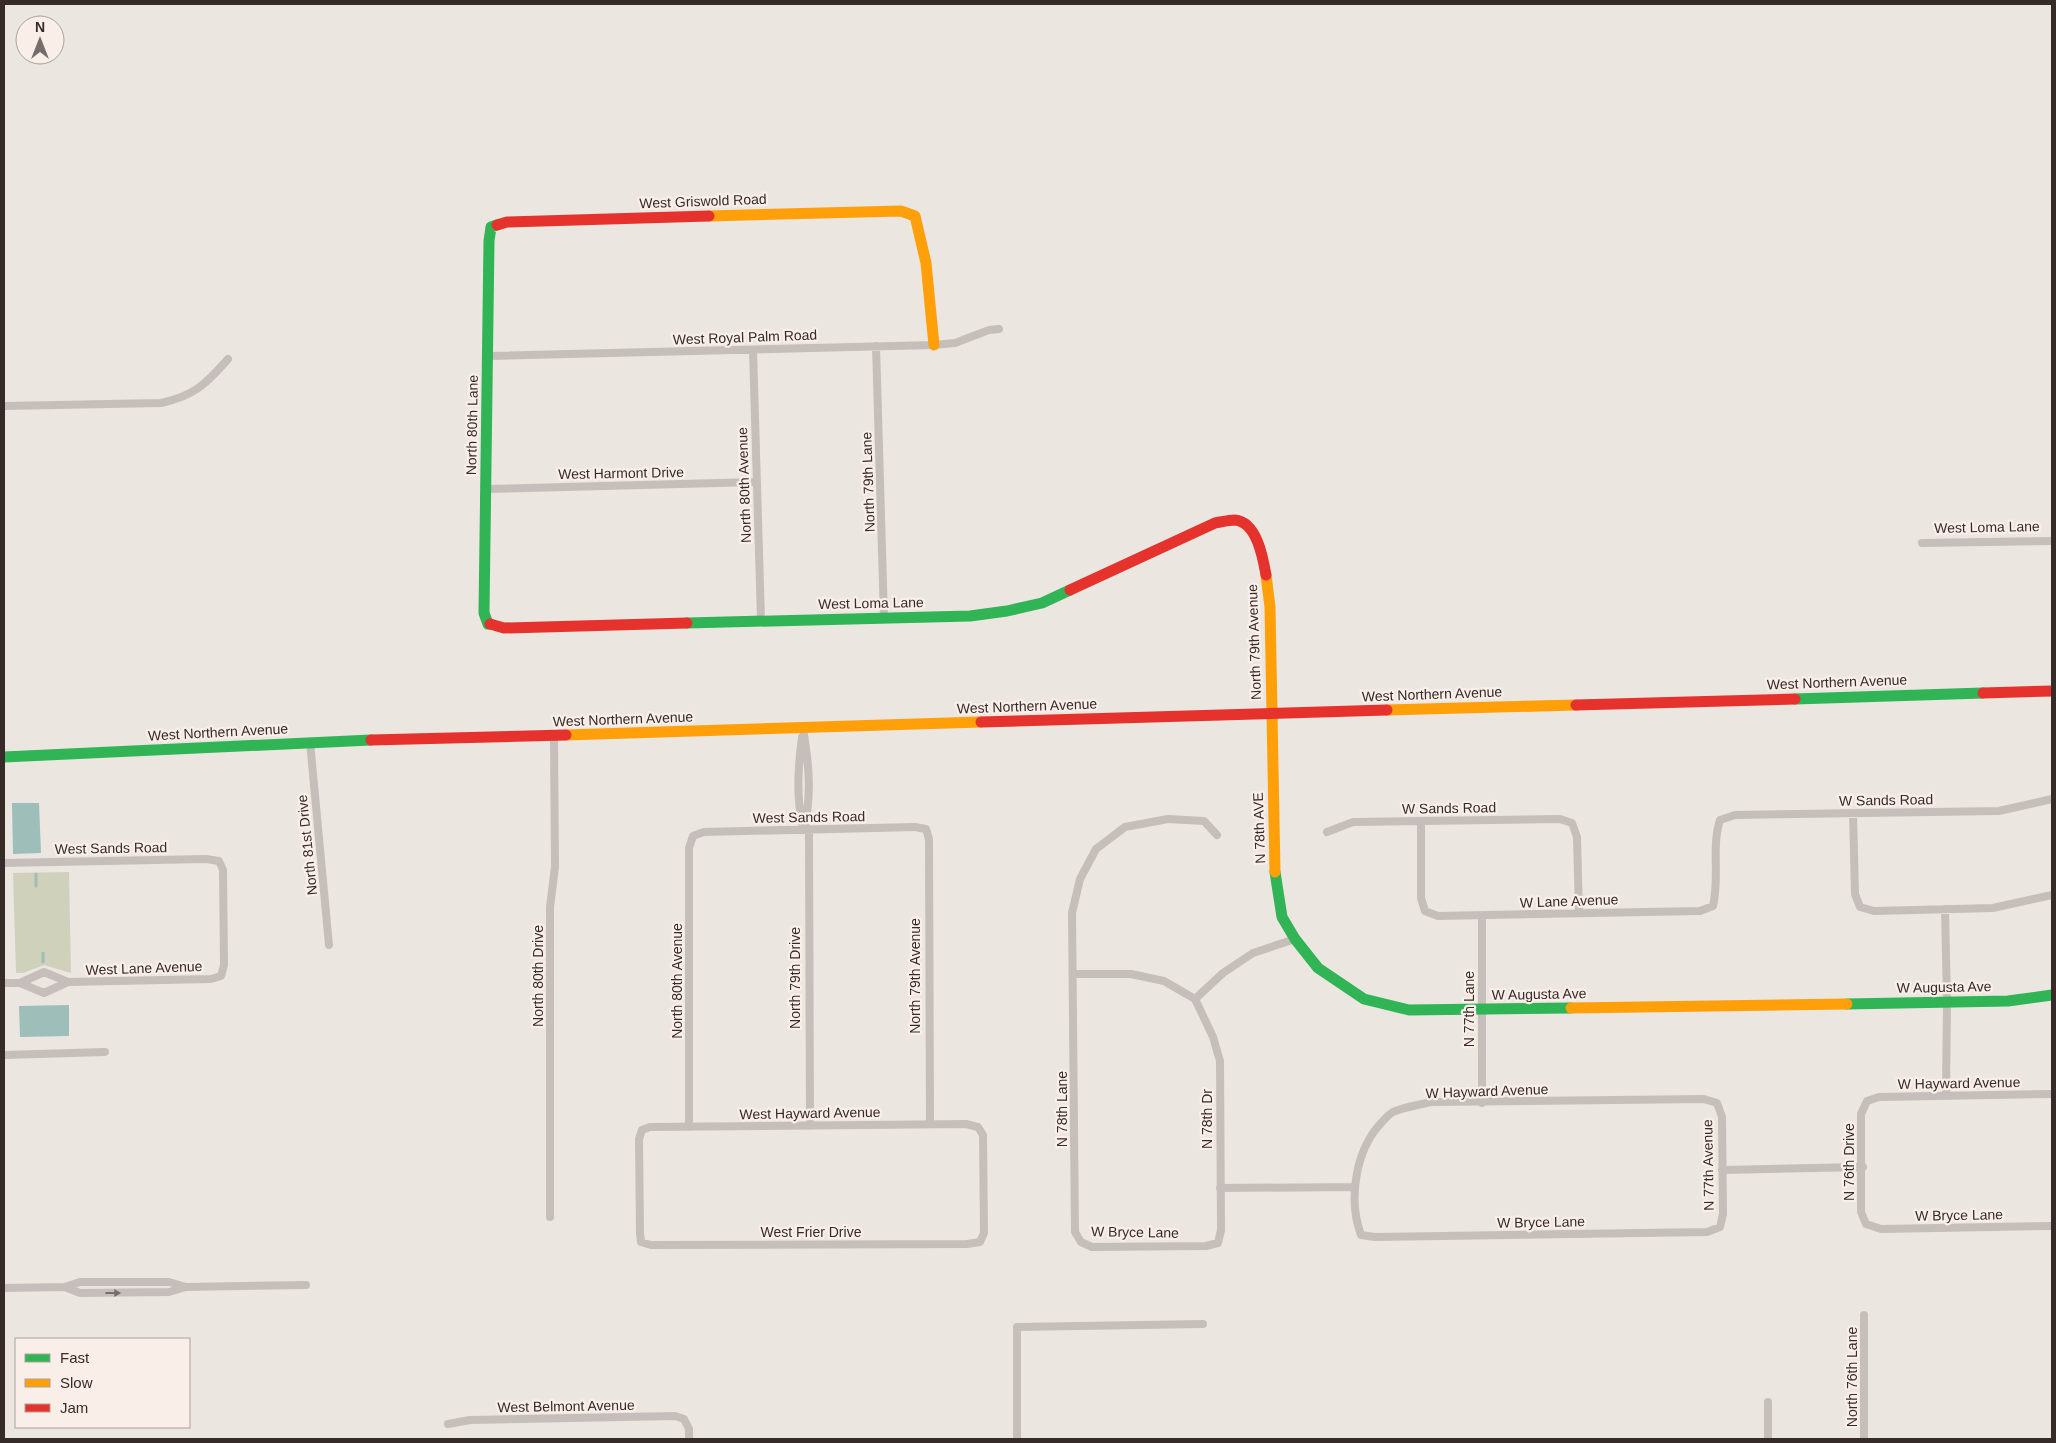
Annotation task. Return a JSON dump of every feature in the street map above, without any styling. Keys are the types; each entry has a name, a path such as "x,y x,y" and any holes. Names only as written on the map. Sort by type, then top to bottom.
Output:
{"street":[{"name":"West Griswold Road","path":"491,227 507,222 901,211 915,216 920,230 929,280 934,345"},
{"name":"North 80th Lane","path":"488,624 484,613 489,241 491,227"},
{"name":"West Royal Palm Road","path":"488,356 934,345 955,343 989,330 999,329"},
{"name":"North 79th Lane","path":"876,346 884,618"},
{"name":"North 80th Avenue","path":"753,350 761,620"},
{"path":"4,406 161,403 172,401 181,399 196,391 213,377 228,359"},
{"name":"West Harmont Drive","path":"486,489 756,482"},
{"name":"West Loma Lane","path":"488,624 504,628 970,616 1007,611 1042,603 1215,523 1236,520"},
{"name":"North 79th Avenue","path":"1236,520 1251,528 1259,546 1266,573 1270,607 1272,714"},
{"name":"West Loma Lane","path":"1922,543 2052,541"},
{"name":"West Northern Avenue","path":"4,757 310,742 2052,691"},
{"name":"N 78th AVE","path":"1272,714 1275,869 1282,917 1295,939"},
{"name":"North 79th Drive","path":"803,728 798,765 798,808 806,829"},
{"name":"North 79th Drive","path":"803,728 810,765 809,807 806,829 810,1126"},
{"name":"North 80th Drive","path":"550,1217 550,907 555,867 554,736"},
{"name":"North 81st Drive","path":"310,742 329,946"},
{"path":"798,796 809,796"},
{"name":"W Sands Road","path":"1713,906 1716,892 1715,834 1720,820 1735,815 1999,811 2052,799"},
{"path":"1852,814 1855,894 1860,907 1874,911 1993,908 2052,895"},
{"name":"W Sands Road","path":"1327,832 1353,822 1560,818 1572,823 1577,837 1579,912"},
{"path":"1217,835 1204,821 1168,819 1125,827 1096,849 1080,879 1072,913 1074,974 1139,976 1164,981 1195,999 1223,973 1253,954 1295,939"},
{"name":"W Lane Avenue","path":"1421,822 1421,898 1425,911 1438,916 1700,910 1713,906"},
{"name":"West Sands Road","path":"692,836 704,832 915,827 926,829"},
{"name":"North 79th Avenue","path":"926,829 929,839 930,1124"},
{"name":"North 80th Avenue","path":"689,1127 689,848 692,836"},
{"name":"West Sands Road","path":"4,863 206,859 219,862 223,870 224,965 221,976"},
{"path":"1945,909 1946,1095"},
{"name":"N 77th Lane","path":"1482,916 1482,1103"},
{"name":"W Augusta Ave","path":"1295,939 1318,968 1364,999 1409,1010 2008,1001 2052,995"},
{"name":"West Lane Avenue","path":"20,983 44,972 68,982"},
{"name":"N 78th Lane","path":"1074,974 1075,1232 1081,1242"},
{"name":"West Lane Avenue","path":"4,983 20,983 44,993 68,982 211,978 221,976"},
{"name":"N 78th Dr","path":"1195,999 1213,1037 1220,1061 1221,1230 1218,1243"},
{"path":"4,1054 105,1052"},
{"name":"W Hayward Avenue","path":"1867,1101 1879,1097 2052,1094"},
{"name":"W Hayward Avenue","path":"1360,1235 1356,1222 1355,1187 1362,1152 1376,1129 1392,1112 1431,1102 1482,1103 1704,1099 1717,1103"},
{"name":"N 76th Drive","path":"1866,1224 1862,1212 1861,1114 1867,1101"},
{"name":"N 77th Avenue","path":"1717,1103 1722,1117 1722,1214 1720,1227"},
{"name":"West Hayward Avenue","path":"641,1242 639,1139 642,1130 650,1127 966,1124 978,1127 983,1136 984,1233 980,1242"},
{"path":"1722,1170 1863,1167"},
{"path":"1220,1188 1355,1187"},
{"name":"W Bryce Lane","path":"1866,1224 1881,1229 2052,1226"},
{"name":"W Bryce Lane","path":"1360,1235 1375,1237 1707,1232 1720,1227"},
{"name":"West Frier Drive","path":"641,1242 651,1245 967,1244 980,1242"},
{"name":"W Bryce Lane","path":"1081,1242 1092,1246 1206,1246 1218,1243"},
{"path":"4,1288 65,1287 80,1282 169,1282 186,1287 306,1285"},
{"name":"North 76th Lane","path":"1864,1315 1864,1439"},
{"path":"1018,1439 1017,1326 1203,1324"},
{"path":"1768,1402 1768,1439"},
{"name":"West Belmont Avenue","path":"448,1424 470,1420 676,1416 684,1419 689,1429 688,1439"}],"green space":[{"path":"69,872 71,973 44,965 23,973 16,973 13,873"}],"water":[{"path":"12,803 39,803 41,853 13,854"},
{"path":"69,1005 69,1036 20,1037 19,1006"}],"waterway":[{"path":"36,874 36,886"},
{"path":"43,953 43,962"}],"traffic: fast":[{"path":"490,624 488,624 484,613 489,241 491,227 497,225"},
{"path":"687,623 970,616 1007,611 1042,603 1070,590"},
{"path":"1795,699 1983,693"},
{"path":"4,757 371,740"},
{"path":"1275,872 1282,917 1295,939 1318,968 1364,999 1409,1010 1571,1008"},
{"path":"1847,1004 2008,1001 2052,995"}],"traffic: slow":[{"path":"709,216 901,211 915,216 926,263 934,345"},
{"path":"1266,575 1270,607 1275,872"},
{"path":"1387,710 1576,705"},
{"path":"566,735 981,722"},
{"path":"1571,1008 1847,1004"}],"traffic: jam":[{"path":"497,225 507,222 709,216"},
{"path":"1070,590 1215,523 1233,520 1243,522 1254,534 1261,551 1266,575"},
{"path":"490,624 504,628 687,623"},
{"path":"1983,693 2052,691"},
{"path":"1576,705 1795,699"},
{"path":"981,722 1387,710"},
{"path":"371,740 566,735"}]}
